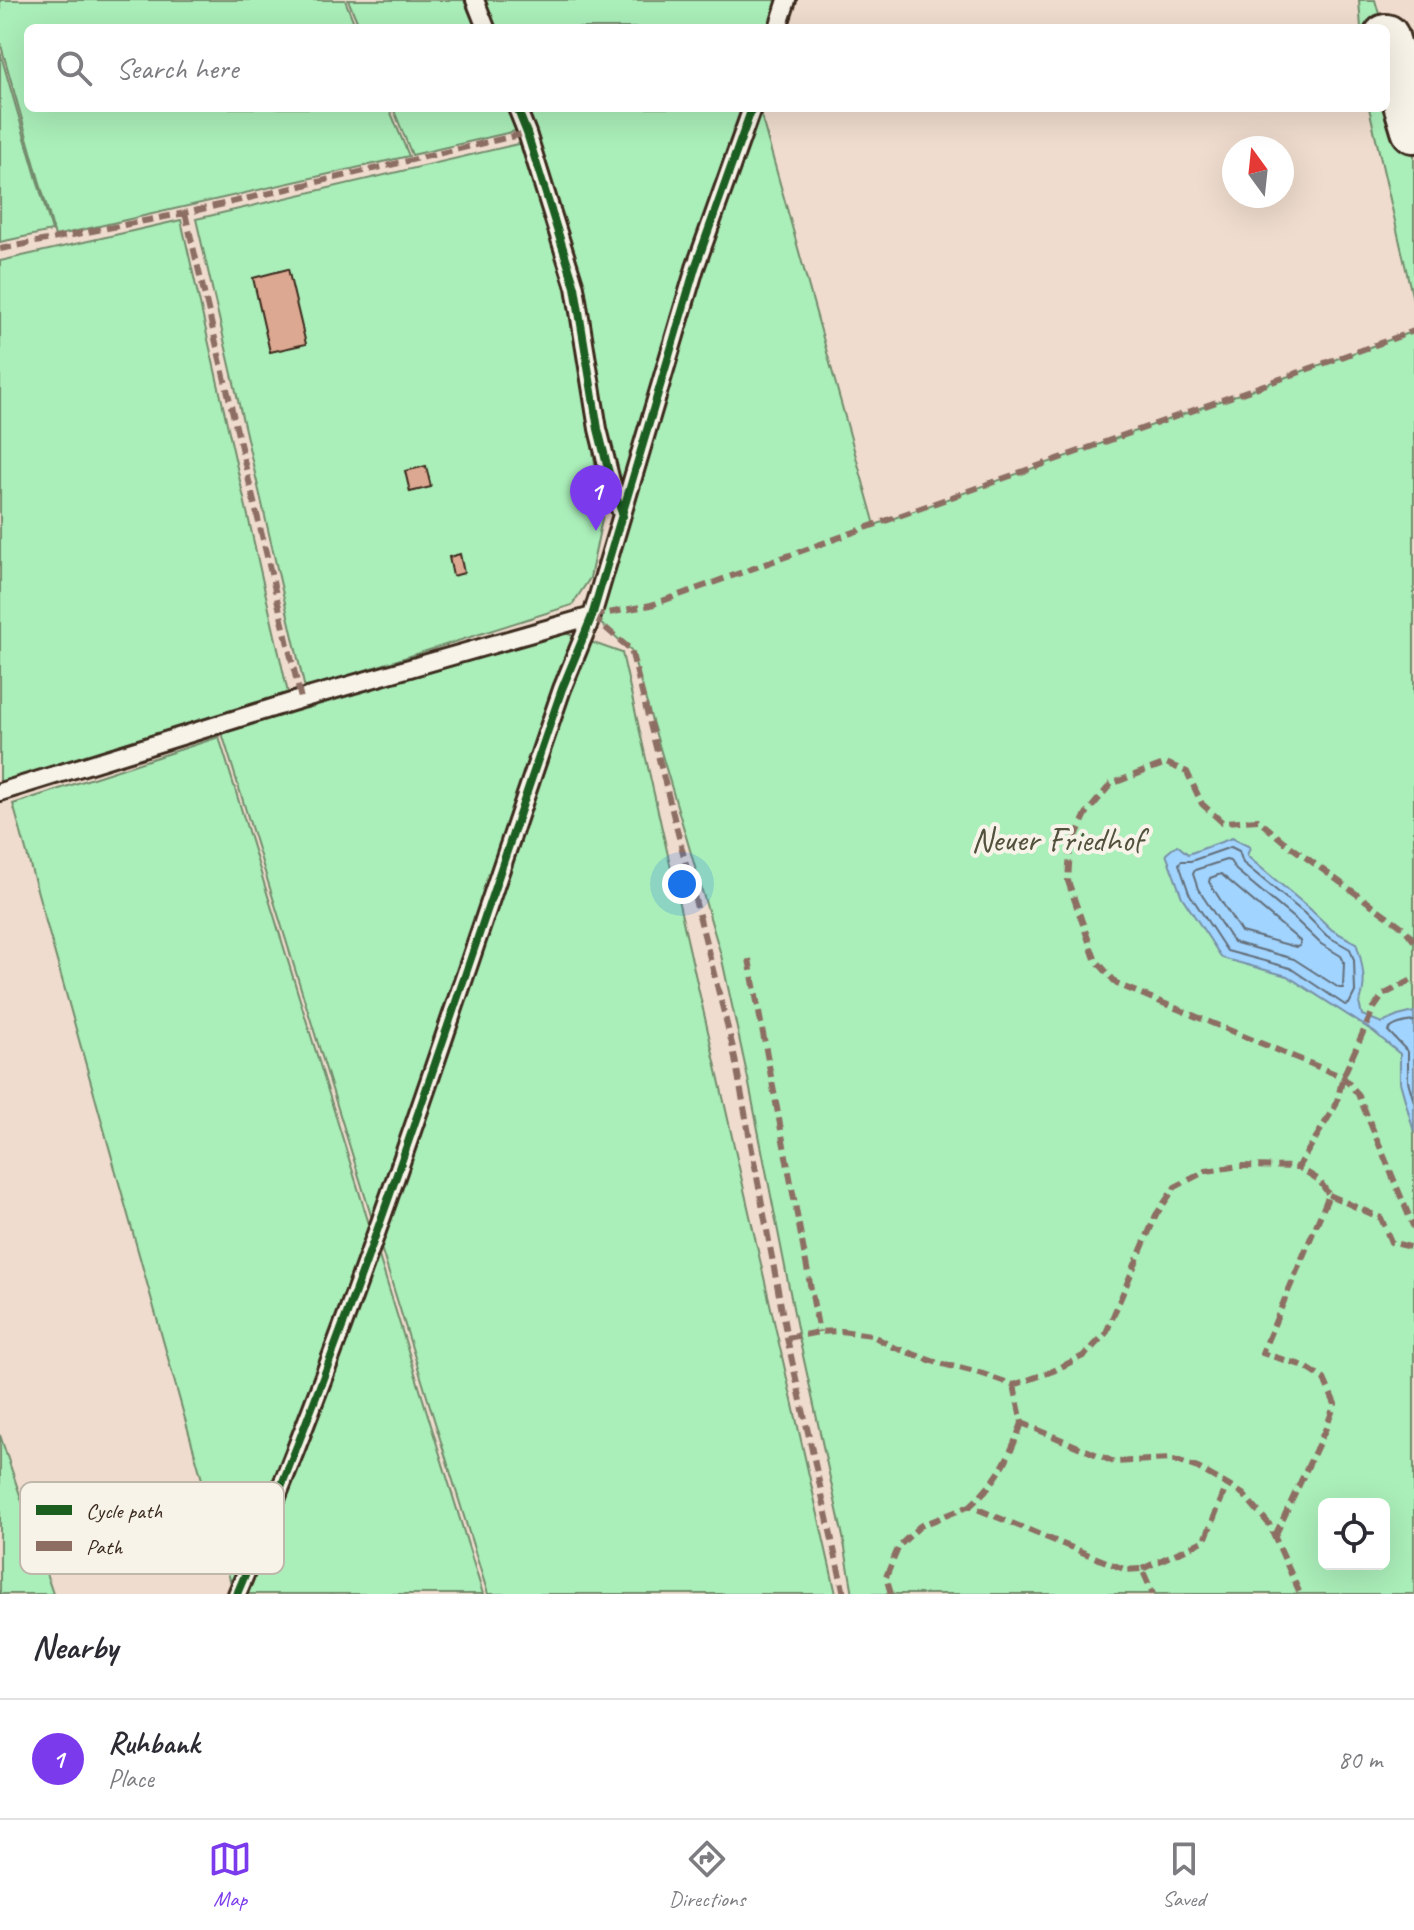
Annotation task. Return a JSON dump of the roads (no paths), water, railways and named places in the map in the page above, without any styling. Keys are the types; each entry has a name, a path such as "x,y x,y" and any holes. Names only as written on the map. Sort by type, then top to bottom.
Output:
{"highway":[{"path":"1375,0 1382,24"},
{"path":"1390,50 1414,130"}],"lane":[{"path":"475,0 484,24"},
{"path":"779,24 787,0"},
{"path":"519,112 575,287 598,429 623,516"},
{"path":"284,1483 397,1175 562,689 592,616 691,282 751,112"},
{"path":"0,792 301,699 592,616"},
{"path":"237,1594 245,1574"}],"water":[{"path":"1232,838 1250,847 1247,856 1332,930 1356,943 1363,973 1359,1003 1362,1015 1382,1023 1414,1012 1414,1132 1400,1082 1400,1054 1374,1032 1287,976 1222,958 1182,897 1166,854 1177,845 1188,854"}],"place":[{"name":"Ruhbank","path":"596,531"}],"park label":[{"name":"Neuer Friedhof","path":"1057,839"}]}
